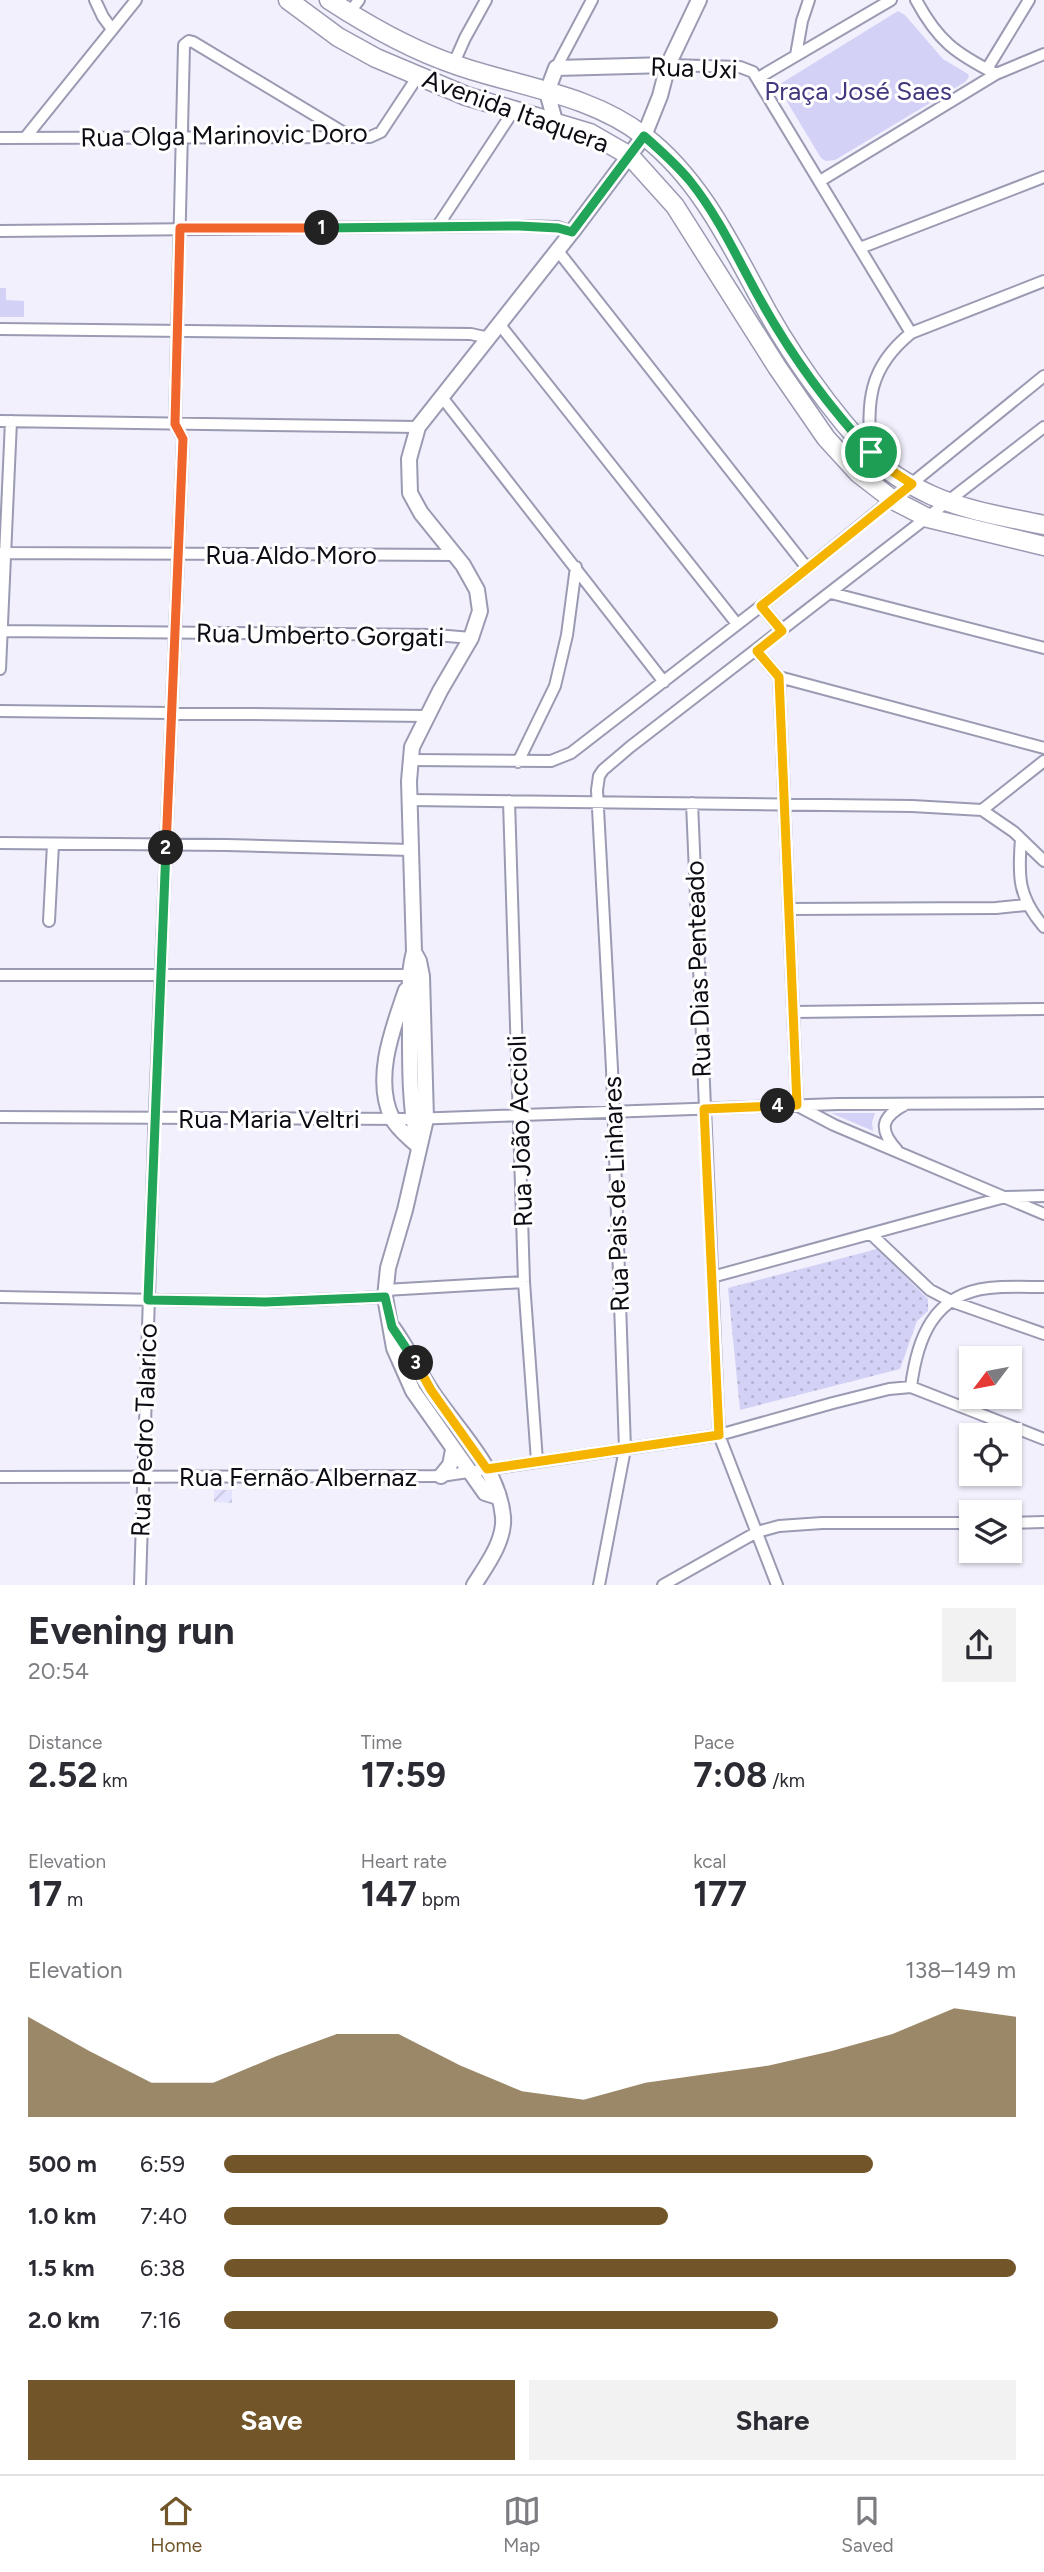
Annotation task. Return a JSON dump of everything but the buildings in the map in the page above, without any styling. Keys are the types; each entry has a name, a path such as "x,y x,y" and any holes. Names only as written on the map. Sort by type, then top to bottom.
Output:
{"main road":[{"name":"Avenida Itaquera","path":"288,0 338,37 376,58 466,96 590,133 630,156 675,206 777,367 826,438 858,473 893,500 928,518 1044,546"},
{"name":"Avenida Itaquera","path":"329,0 354,6 410,47 453,65 594,106 644,136 673,162 704,200 761,301 800,362 846,425 878,462 912,484 949,502 1044,525"}],"street":[{"path":"95,0 103,18 112,29"},
{"path":"25,138 136,0"},
{"path":"453,65 486,0"},
{"path":"555,121 547,92 556,68 592,0"},
{"path":"418,1146 393,1119 387,1101 386,1061 414,952 410,760 415,737 471,638 477,623 480,601 472,579 421,513 410,493 409,459 418,427 558,251 644,136 660,96 668,65 699,0"},
{"path":"796,55 809,0"},
{"name":"Rua Uxi","path":"556,68 668,65 740,67 748,69 758,78 891,0"},
{"path":"916,0 946,44 991,72"},
{"path":"991,72 1029,0"},
{"name":"Rua Pedro Talarico","path":"140,1585 160,974 183,439 175,424 184,45 190,41 351,137"},
{"path":"820,181 991,72 1044,54"},
{"name":"Rua Olga Marinovic Doro","path":"0,138 370,137 381,132 418,76"},
{"path":"758,78 911,333"},
{"path":"437,227 514,110"},
{"path":"860,248 1044,177"},
{"path":"0,231 437,227 558,228 572,232"},
{"path":"558,251 807,568"},
{"path":"871,452 868,414 874,383 888,354 911,333 1044,281"},
{"path":"500,325 737,624"},
{"path":"0,329 471,334 489,338"},
{"path":"410,760 518,762 551,761 565,757 761,606 1044,376"},
{"path":"441,396 664,682"},
{"path":"0,669 6,421 418,427"},
{"name":"Rua Pais de Linhares","path":"599,1585 625,1449 613,1112 597,782 603,770 1044,427"},
{"name":"Rua Aldo Moro","path":"3,553 456,555"},
{"path":"518,762 558,675 567,635 576,567"},
{"path":"831,593 1044,648"},
{"path":"761,606 782,631"},
{"name":"Rua Umberto Gorgati","path":"1,631 471,638"},
{"path":"757,651 779,677 1044,748"},
{"path":"779,677 797,1105 834,1125 1044,1214"},
{"path":"0,711 426,716"},
{"path":"982,810 1044,761"},
{"path":"409,800 785,804 982,810 1021,839 1044,861"},
{"name":"Rua João Accioli","path":"509,801 524,1282 537,1461"},
{"name":"Rua Dias Penteado","path":"692,803 719,1435 777,1585"},
{"path":"1021,839 1021,891 1026,905 1044,927"},
{"path":"0,843 411,850"},
{"path":"49,921 53,844"},
{"path":"789,909 996,908 1026,905"},
{"path":"414,952 422,976 418,1146 411,1186 388,1268 385,1294 394,1348 407,1380 485,1493 498,1497"},
{"path":"0,975 410,975"},
{"path":"410,975 419,1119"},
{"path":"793,1012 1044,1009"},
{"name":"Rua Maria Veltri","path":"0,1117 419,1119 797,1105 1044,1103"},
{"path":"834,1125 829,1114 837,1104"},
{"path":"899,1152 886,1136 884,1127 891,1112 906,1104"},
{"path":"712,1277 1005,1197 1044,1196"},
{"path":"871,1234 930,1290 953,1302 1044,1334"},
{"path":"0,1297 265,1302 524,1282"},
{"path":"1044,1287 986,1288 953,1302 929,1324 921,1338 911,1387 1044,1439"},
{"path":"392,1327 431,1390 497,1486 503,1518 500,1534 496,1548 474,1585"},
{"name":"Rua Fernão Albernaz","path":"0,1477 441,1476 719,1435 889,1389 911,1387"},
{"path":"441,1476 450,1465 453,1450"},
{"path":"1022,1522 1044,1522"},
{"path":"663,1585 757,1532 796,1524 959,1523"}],"shaded area":[{"path":"214,1490 232,1490 232,1503 214,1502"}],"green space":[{"name":"Praça José Saes","path":"898,11 905,15 943,59 969,77 965,82 835,160 826,161 821,158 783,95 780,84"},
{"path":"0,288 6,288 6,300 24,301 24,317 0,317"},
{"path":"831,1113 875,1113 873,1131"},
{"path":"877,1249 928,1299 928,1311 917,1321 900,1369 740,1410 728,1288"}],"route":[{"path":"644,136 673,162 704,200 761,301 800,362 846,425 871,452 878,462 912,484 761,606 782,631 757,651 779,677 797,1105 704,1109 719,1435 487,1469 431,1390 392,1327 385,1297 265,1302 148,1300 183,439 175,424 180,228 519,226 558,228 572,232 644,136"}]}
